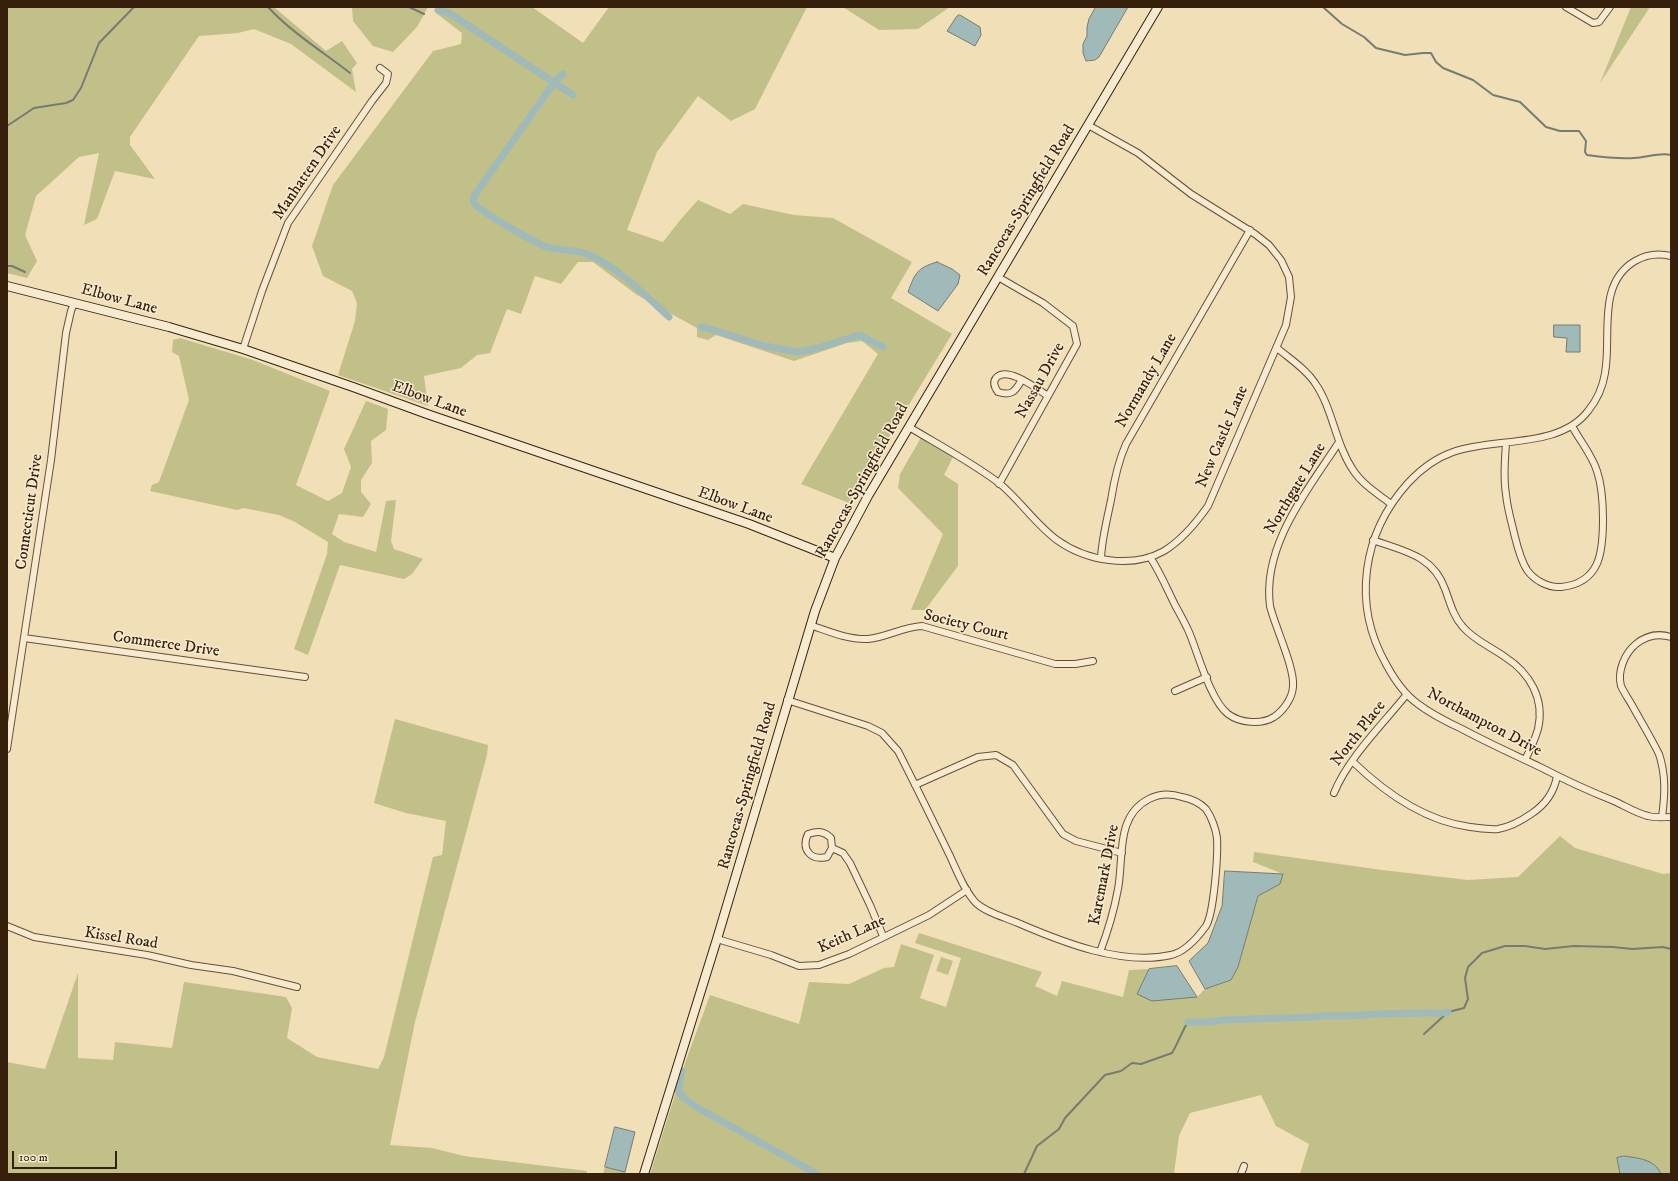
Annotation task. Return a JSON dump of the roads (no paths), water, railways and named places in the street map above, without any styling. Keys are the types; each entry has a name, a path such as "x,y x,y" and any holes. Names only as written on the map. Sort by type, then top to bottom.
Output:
{"main road":[{"name":"Rancocas-Springfield Road","path":"644,1174 717,939 810,625 835,558 868,496 1158,7"},
{"name":"Elbow Lane","path":"7,286 243,349 353,386 427,414 749,524 835,558"}],"street":[{"path":"1566,7 1593,23 1596,23 1599,22 1610,7"},
{"name":"Manhatten Drive","path":"243,349 262,291 288,223 386,83 388,74 380,68"},
{"name":"New Castle Lane","path":"909,427 999,484 1021,503 1056,540 1074,550 1101,558 1124,560 1150,557 1164,551 1181,538 1208,506 1286,325 1291,307 1291,287 1289,278 1275,252 1259,236 1191,194 1138,153 1088,125"},
{"name":"Normandy Lane","path":"1101,558 1102,542 1112,491 1126,444 1250,230"},
{"name":"Northampton Drive","path":"1671,256 1658,254 1648,255 1630,264 1616,280 1610,299 1606,364 1602,383 1589,410 1572,426 1561,431 1506,443 1462,449 1442,456 1414,478 1383,517 1373,540 1365,577 1365,594 1368,616 1383,659 1394,678 1407,694 1416,702 1434,715 1557,776 1642,814 1662,818 1671,818"},
{"name":"Nassau Drive","path":"998,277 1043,304 1073,326 1077,344 999,484"},
{"name":"Connecticut Drive","path":"7,749 53,443 66,333 74,303"},
{"name":"Northgate Lane","path":"1150,557 1158,569 1186,627 1215,697 1227,713 1244,721 1255,723 1268,720 1280,712 1289,700 1293,686 1292,672 1272,615 1268,597 1272,562 1288,521 1339,442 1330,414 1315,383 1307,373 1277,348"},
{"path":"1021,380 1048,396"},
{"path":"1506,443 1504,480 1506,495 1517,544 1524,564 1532,575 1544,583 1558,587 1572,585 1585,578 1598,562 1602,549 1603,529 1602,492 1597,471 1588,452 1572,426"},
{"path":"1339,442 1348,462 1357,475 1392,504"},
{"path":"1373,540 1412,554 1428,563 1440,576 1454,614 1461,625 1482,643 1506,658 1529,679 1539,699 1540,714 1538,728 1525,760"},
{"name":"Society Court","path":"810,625 839,635 862,639 875,638 906,628 922,626 1055,664 1075,664 1093,660"},
{"path":"1662,818 1664,786 1661,760 1621,685 1620,672 1624,660 1637,643 1657,634 1671,637"},
{"name":"Commerce Drive","path":"24,638 305,677"},
{"path":"1175,691 1207,677"},
{"name":"North Place","path":"1334,793 1340,779 1352,761 1407,694"},
{"name":"Karemark Drive","path":"787,700 868,726 882,733 898,751 967,890 977,903 996,914 1027,927 1100,952 1150,957 1173,954 1187,947 1207,925 1212,909 1217,837 1207,810 1194,800 1173,794 1160,794 1148,799 1135,808 1123,835 1119,886 1113,917 1100,952"},
{"path":"915,785 978,757 996,755 1012,765 1063,834 1076,841 1122,853"},
{"path":"1352,761 1366,774 1416,809 1459,825 1496,829 1524,820 1539,809 1554,791 1557,776"},
{"path":"820,832 827,834 831,838 832,848 827,857 821,859 810,855 806,851 804,844 808,834 820,832"},
{"path":"832,848 843,853 850,863 884,936"},
{"name":"Keith Lane","path":"717,939 771,954 799,966 812,966 827,963 849,954 929,915 967,890"},
{"name":"Kissel Road","path":"7,926 34,937 124,951 191,965 233,971 297,986"},
{"path":"1241,1174 1244,1166"}],"water":[{"path":"1096,7 1128,7 1099,57 1095,60 1086,61 1083,53 1083,44 1087,36 1089,19"},
{"path":"960,15 980,27 981,35 975,46 947,31 957,16"},
{"path":"937,262 952,269 960,275 958,284 938,311 908,292 918,272 921,269"},
{"path":"1554,325 1580,325 1580,352 1566,352 1567,338 1554,337"},
{"path":"1225,871 1283,874 1280,884 1258,896 1238,967 1231,980 1205,989 1189,961 1208,943 1222,906"},
{"path":"1177,966 1197,997 1152,1001 1137,994 1149,969"},
{"path":"615,1127 635,1132 625,1172 605,1167"},
{"path":"1624,1156 1650,1162 1655,1165 1661,1174 1620,1174 1617,1158"}],"waterway":[{"path":"7,126 34,108 66,103 73,100 81,88 99,43 134,7"},
{"path":"268,7 297,33 350,73"},
{"path":"409,7 424,14"},
{"path":"1323,7 1342,24 1364,37 1376,48 1405,55 1431,53 1436,62 1443,68 1473,80 1493,95 1520,102 1546,127 1560,131 1579,131 1586,141 1585,152 1587,155 1610,158 1639,158 1662,154 1671,155"},
{"path":"438,10 449,13 573,95"},
{"path":"563,74 556,80 474,196 474,203 497,220 541,245 581,252 603,262 633,284 669,317"},
{"path":"7,266 12,266 25,272"},
{"path":"701,327 765,346 798,352 818,348 859,335 883,347"},
{"path":"1424,1034 1448,1012 1464,1008 1468,999 1465,978 1468,967 1482,953 1505,946 1525,946 1545,949 1574,946 1632,949 1663,947 1671,949"},
{"path":"1188,1022 1448,1012"},
{"path":"1024,1174 1037,1146 1059,1129 1065,1118 1105,1075 1121,1071 1132,1063 1141,1064 1172,1053 1188,1022"},
{"path":"682,1071 678,1090 686,1100 817,1174"}]}
